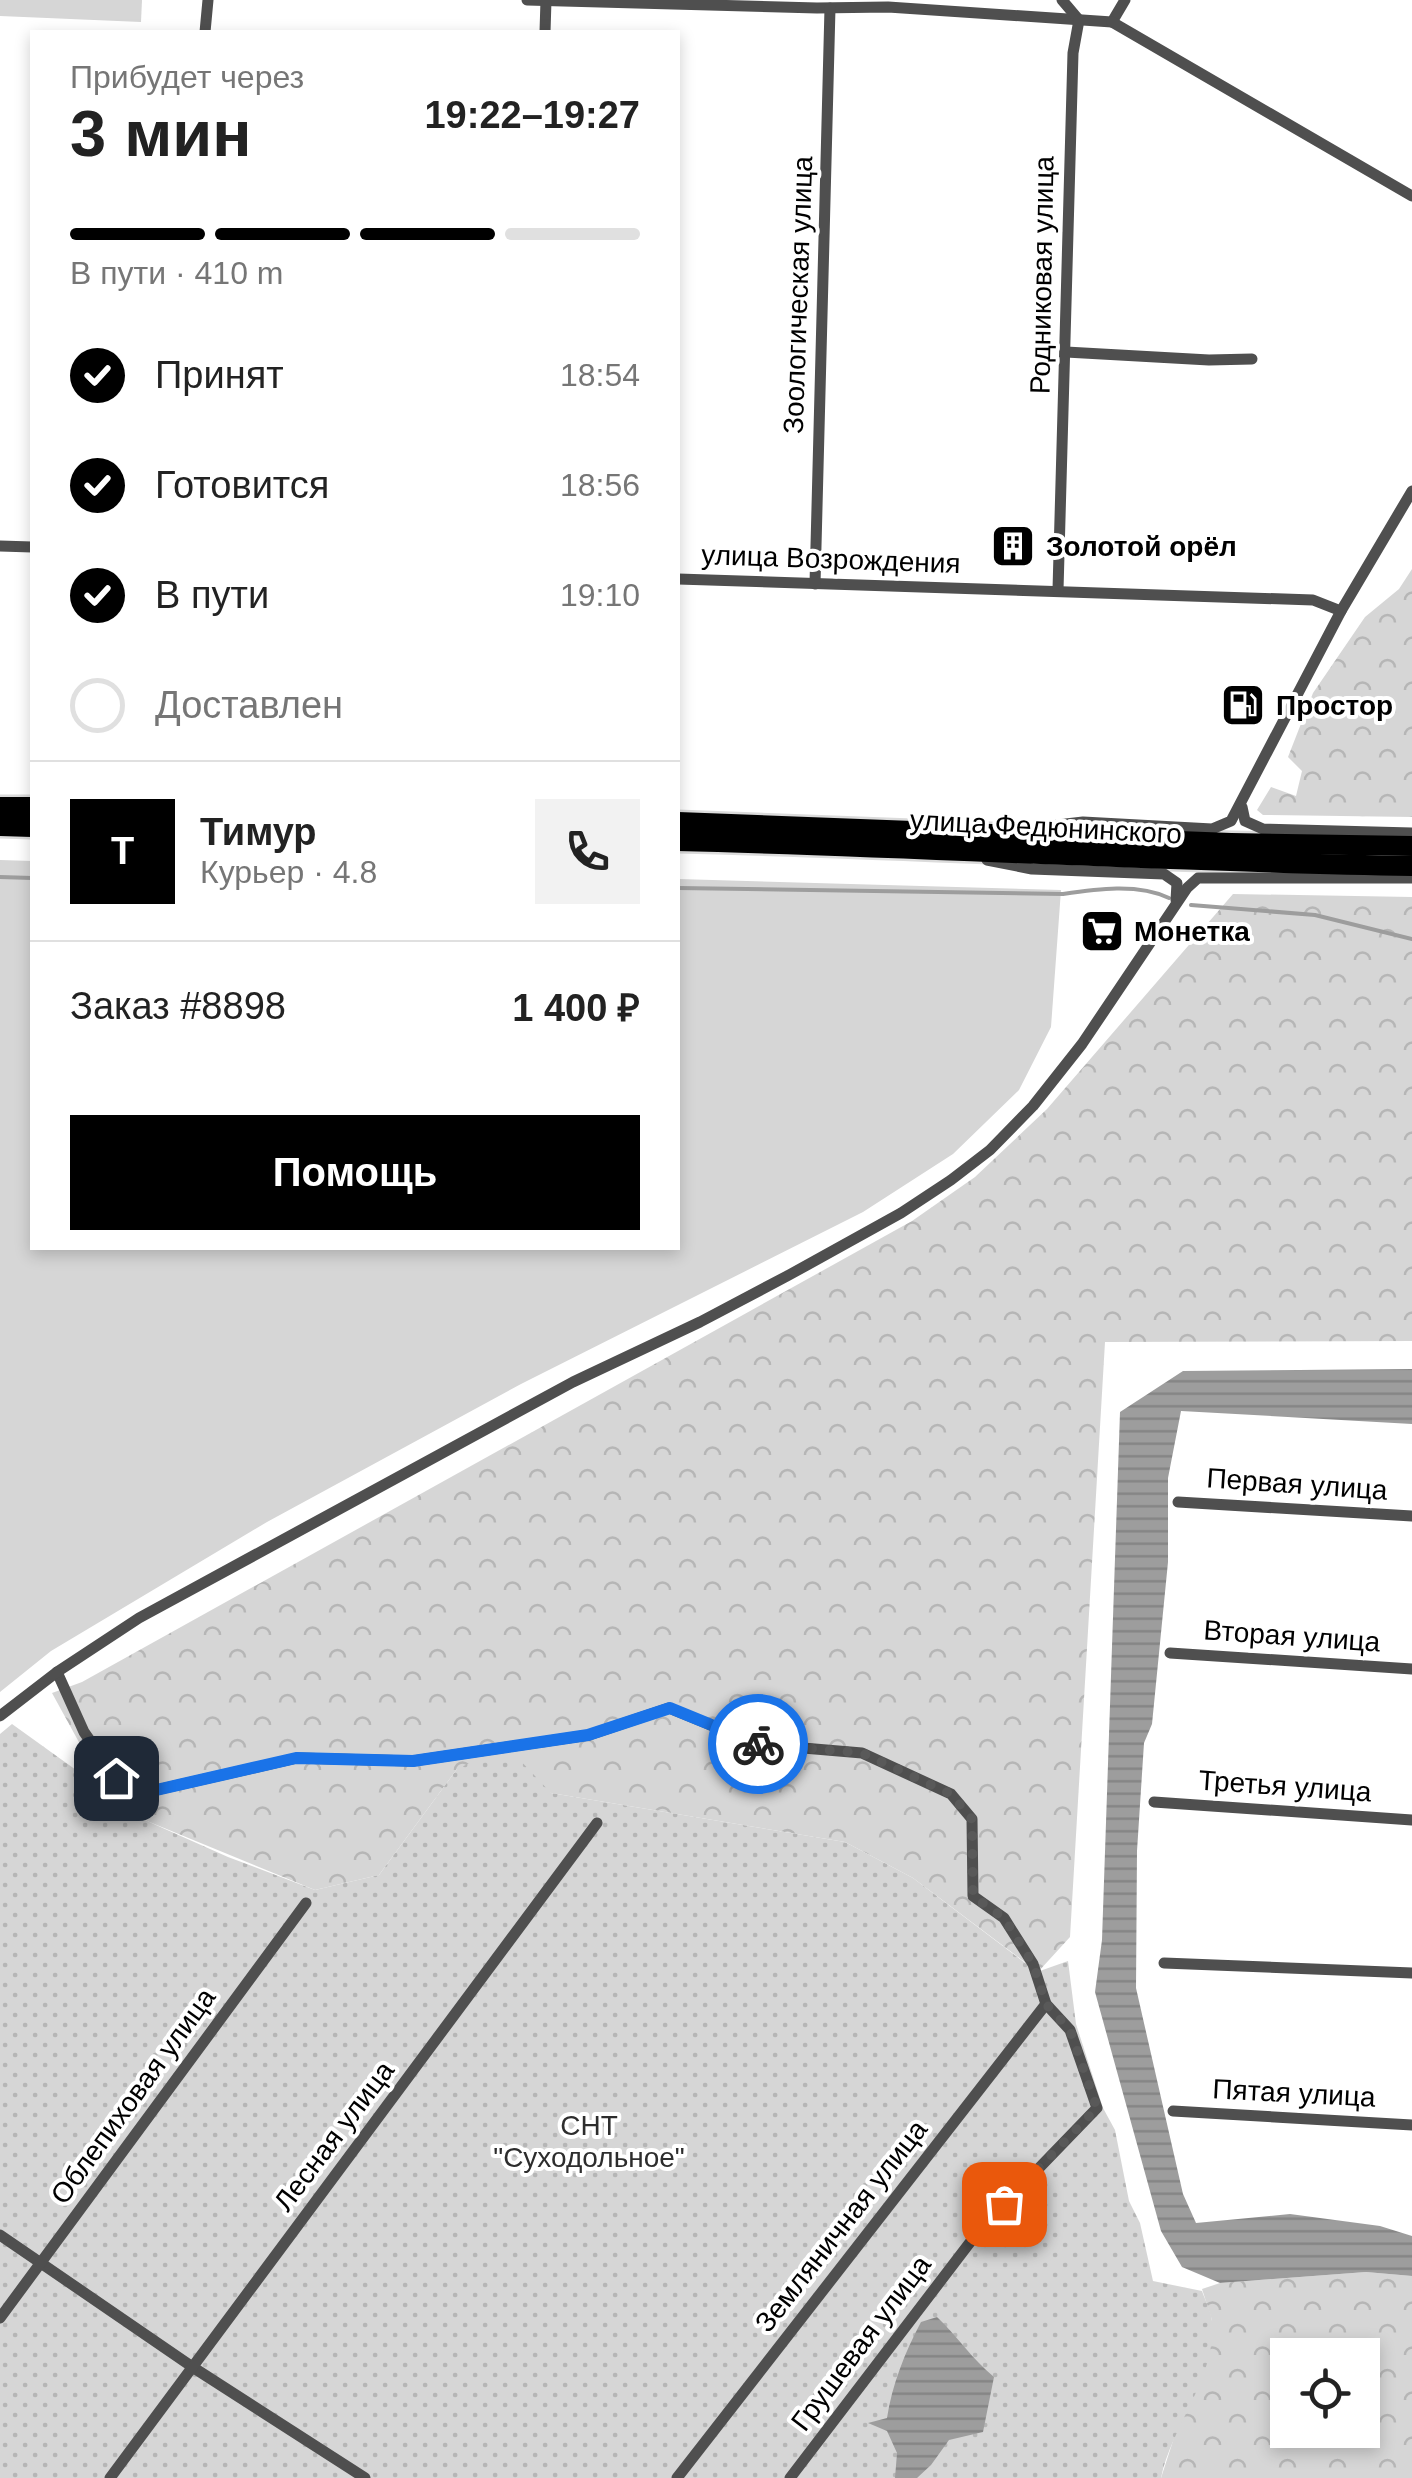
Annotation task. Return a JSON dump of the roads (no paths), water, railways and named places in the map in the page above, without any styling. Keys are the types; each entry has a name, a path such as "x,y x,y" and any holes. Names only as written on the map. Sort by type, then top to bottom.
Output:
{"highway":[{"path":"0,807 30,807"},
{"name":"улица Федюнинского","path":"680,822 1412,846"},
{"path":"0,826 30,827"},
{"name":"улица Федюнинского","path":"680,841 1412,866"}],"street":[{"path":"206,30 208,0"},
{"path":"527,0 830,8 890,3 1112,22 1412,196"},
{"path":"1062,0 1079,20"},
{"path":"1112,22 1124,0"},
{"path":"545,30 546,1"},
{"name":"Зоологическая улица","path":"815,584 830,8"},
{"name":"Родниковая улица","path":"1058,590 1073,53 1079,20"},
{"path":"1066,352 1252,359"},
{"path":"998,832 1083,822 1212,828 1232,822 1341,612 1412,491"},
{"path":"0,546 30,547"},
{"name":"улица Возрождения","path":"680,579 1313,600 1341,612"},
{"path":"1243,802 1242,816 1254,827 1412,833"},
{"path":"934,849 1032,869 1164,874 1174,879 1178,887 1174,906"},
{"path":"0,1716 57,1672 140,1618 573,1382 775,1282 951,1180 990,1150 1033,1106 1082,1044 1192,882 1204,876 1412,878"},
{"name":"Первая улица","path":"1178,1502 1412,1516"},
{"name":"Вторая улица","path":"1170,1653 1412,1669"},
{"path":"57,1672 84,1732 116,1778 152,1791 296,1758 413,1761 570,1738 670,1708 756,1744 862,1753 951,1794 972,1819 973,1896 1004,1918 1033,1964 1046,2004"},
{"name":"Третья улица","path":"1154,1802 1412,1820"},
{"name":"Лесная улица","path":"110,2478 598,1823"},
{"name":"Облепиховая улица","path":"0,2318 306,1903"},
{"path":"1164,1963 1412,1973"},
{"name":"Грушевая улица","path":"790,2478 981,2228 1097,2108 1070,2030 1046,2004"},
{"name":"Земляничная улица","path":"677,2478 1046,2004"},
{"name":"Пятая улица","path":"1174,2111 1412,2124"},
{"path":"0,2235 194,2368 365,2478"}],"waterway":[{"path":"0,877 30,878"},
{"path":"680,888 1063,894 1117,888 1144,890 1169,898"},
{"path":"1191,905 1315,915 1412,939"}],"place":[{"name":"Золотой орёл","path":"1013,546"},
{"name":"Простор","path":"1243,705"},
{"name":"Монетка","path":"1102,931"}],"park label":[{"name":"СНТ \"Суходольное\"","path":"589,2141"}]}
